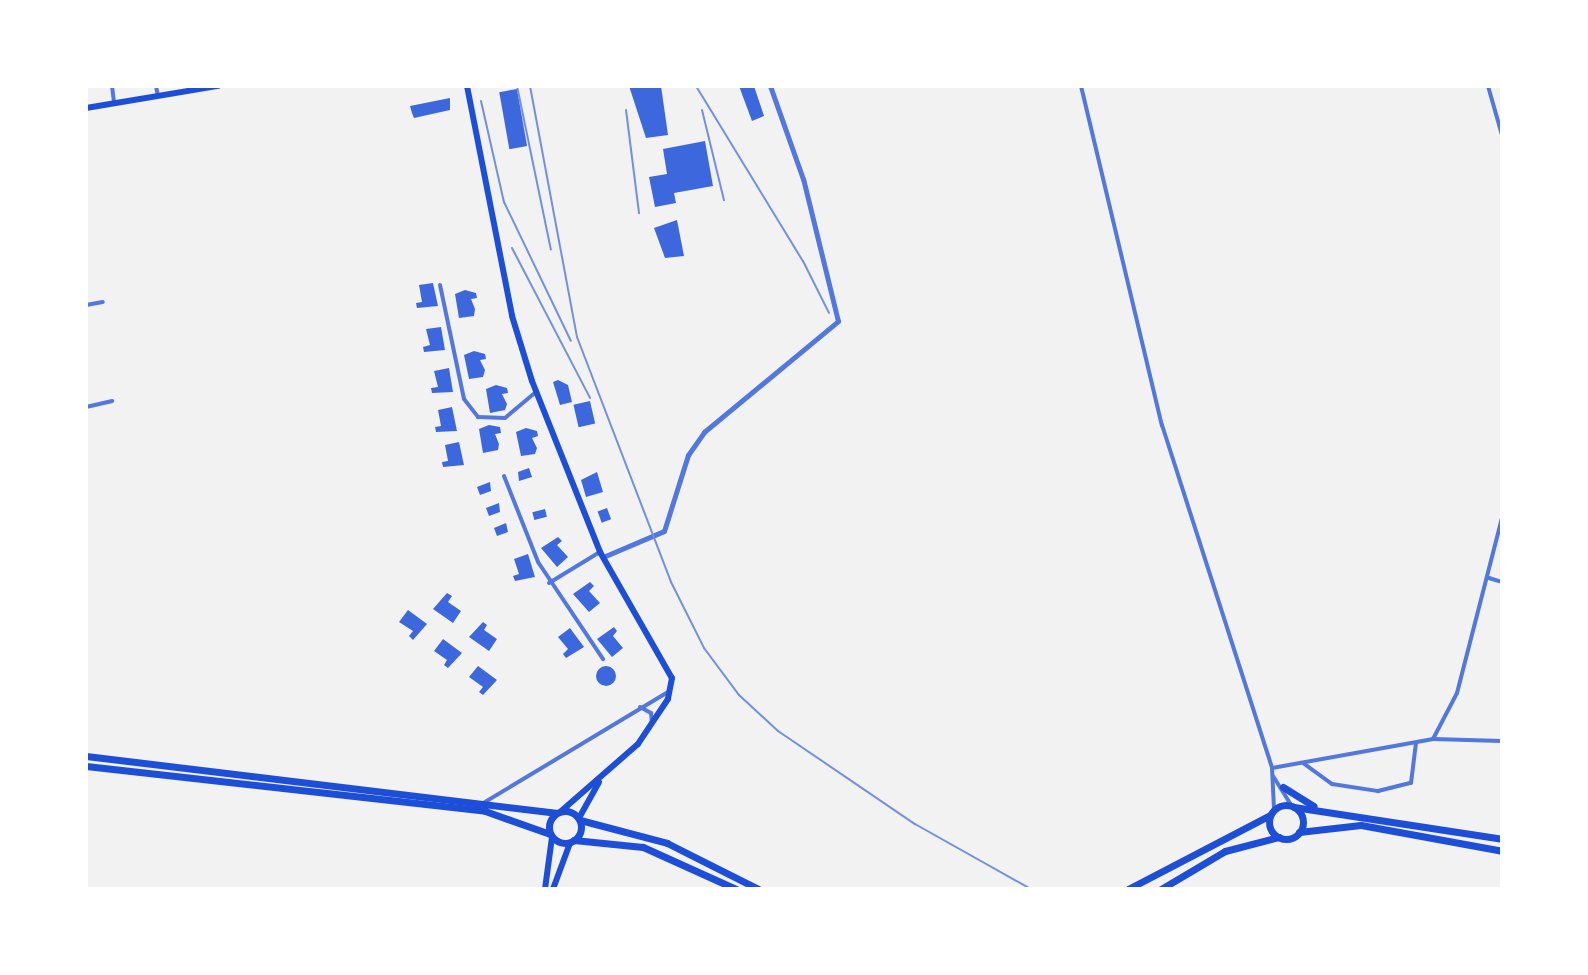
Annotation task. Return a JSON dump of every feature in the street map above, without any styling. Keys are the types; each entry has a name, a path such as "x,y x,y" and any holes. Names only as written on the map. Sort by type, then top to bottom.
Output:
{"highway":[{"path":"86,756 558,812 667,843 758,889"},
{"path":"86,766 485,811 572,842 643,847 736,889"},
{"path":"1283,787 1315,807"},
{"path":"1293,806 1302,821 1299,832"},
{"path":"1128,889 1272,812 1293,806 1315,807 1502,839"},
{"path":"551,836 550,820 558,812"},
{"path":"1272,812 1270,828 1279,837"},
{"path":"572,842 579,819"},
{"path":"1161,889 1225,851 1299,832 1361,825 1502,851"}],"main road":[{"path":"86,108 218,86"},
{"path":"467,86 512,316 536,392 601,555 670,671 671,690 652,725 601,778 558,812"},
{"path":"579,819 601,778"},
{"path":"545,889 551,836"},
{"path":"553,889 572,842"}],"street":[{"path":"112,86 114,103"},
{"path":"156,86 158,96"},
{"path":"549,583 601,555 664,531 688,455 704,432 838,321 803,179 770,86"},
{"path":"1081,86 1162,425 1272,768 1272,812"},
{"path":"1488,86 1502,135"},
{"path":"440,285 464,399 478,417 505,418 536,392"},
{"path":"86,305 103,302"},
{"path":"86,407 112,401"},
{"path":"504,476 549,583 603,659"},
{"path":"1433,739 1457,693 1502,518"},
{"path":"1489,578 1502,582"},
{"path":"485,802 671,690"},
{"path":"640,707 651,713 652,725"},
{"path":"1272,768 1433,739 1502,741"},
{"path":"1303,763 1332,784 1378,791 1411,783 1416,743"},
{"path":"1273,776 1293,806"}],"building":[{"path":"629,86 661,86 668,135 646,138"},
{"path":"739,86 754,86 764,116 752,121"},
{"path":"517,89 527,146 509,149 499,92"},
{"path":"450,98 450,110 414,118 410,106"},
{"path":"705,141 713,186 674,193 676,203 655,207 649,177 667,174 663,149"},
{"path":"677,220 684,256 665,258 654,228"},
{"path":"433,283 438,306 417,308 416,303 422,302 419,285"},
{"path":"465,290 476,293 477,298 471,299 474,316 459,318 455,294"},
{"path":"441,327 445,350 424,352 423,347 430,345 426,329"},
{"path":"474,351 485,354 486,359 480,360 485,370 483,377 469,379 464,355"},
{"path":"449,368 453,392 432,393 431,388 438,387 434,371"},
{"path":"558,380 568,385 572,402 560,405 553,382"},
{"path":"496,385 507,388 508,393 502,394 507,404 505,410 490,413 486,389"},
{"path":"590,401 595,423 579,427 573,405"},
{"path":"452,407 457,431 436,432 435,427 441,426 438,410"},
{"path":"489,425 500,427 501,433 495,434 498,450 483,453 479,429"},
{"path":"526,428 537,431 538,436 532,438 537,448 535,454 521,456 516,432"},
{"path":"459,442 464,465 443,467 442,462 448,461 445,445"},
{"path":"529,468 532,477 519,481 518,472"},
{"path":"597,472 603,492 586,497 581,480"},
{"path":"490,482 491,491 480,495 477,487"},
{"path":"499,503 500,512 489,516 486,508"},
{"path":"607,508 611,519 602,523 598,511"},
{"path":"545,509 547,517 534,520 532,512"},
{"path":"506,523 508,532 497,536 494,528"},
{"path":"558,537 562,541 557,545 568,557 557,567 541,548"},
{"path":"528,554 535,577 515,581 513,576 519,574 514,559"},
{"path":"590,582 594,586 589,591 600,603 589,612 573,594"},
{"path":"447,593 452,596 448,602 461,611 453,623 433,609"},
{"path":"408,610 427,624 413,640 409,636 413,631 399,622"},
{"path":"483,622 487,625 484,630 497,639 489,651 469,637"},
{"path":"614,627 617,631 613,636 623,648 612,657 597,639"},
{"path":"570,628 584,647 566,658 563,654 568,649 558,637"},
{"path":"443,639 462,653 448,668 444,665 447,660 434,651"},
{"path":"478,666 497,680 483,695 479,692 483,687 469,677"},
{"path":"606,666 613,669 616,676 613,683 606,686 599,683 596,676 599,669"}],"railway":[{"path":"517,86 551,250"},
{"path":"530,86 577,337 671,582 704,648 739,695 778,731 915,824 1031,889"},
{"path":"696,86 803,261 829,313"},
{"path":"481,101 504,202 571,341"},
{"path":"626,110 639,213"},
{"path":"702,110 724,200"},
{"path":"512,248 590,398"}]}
